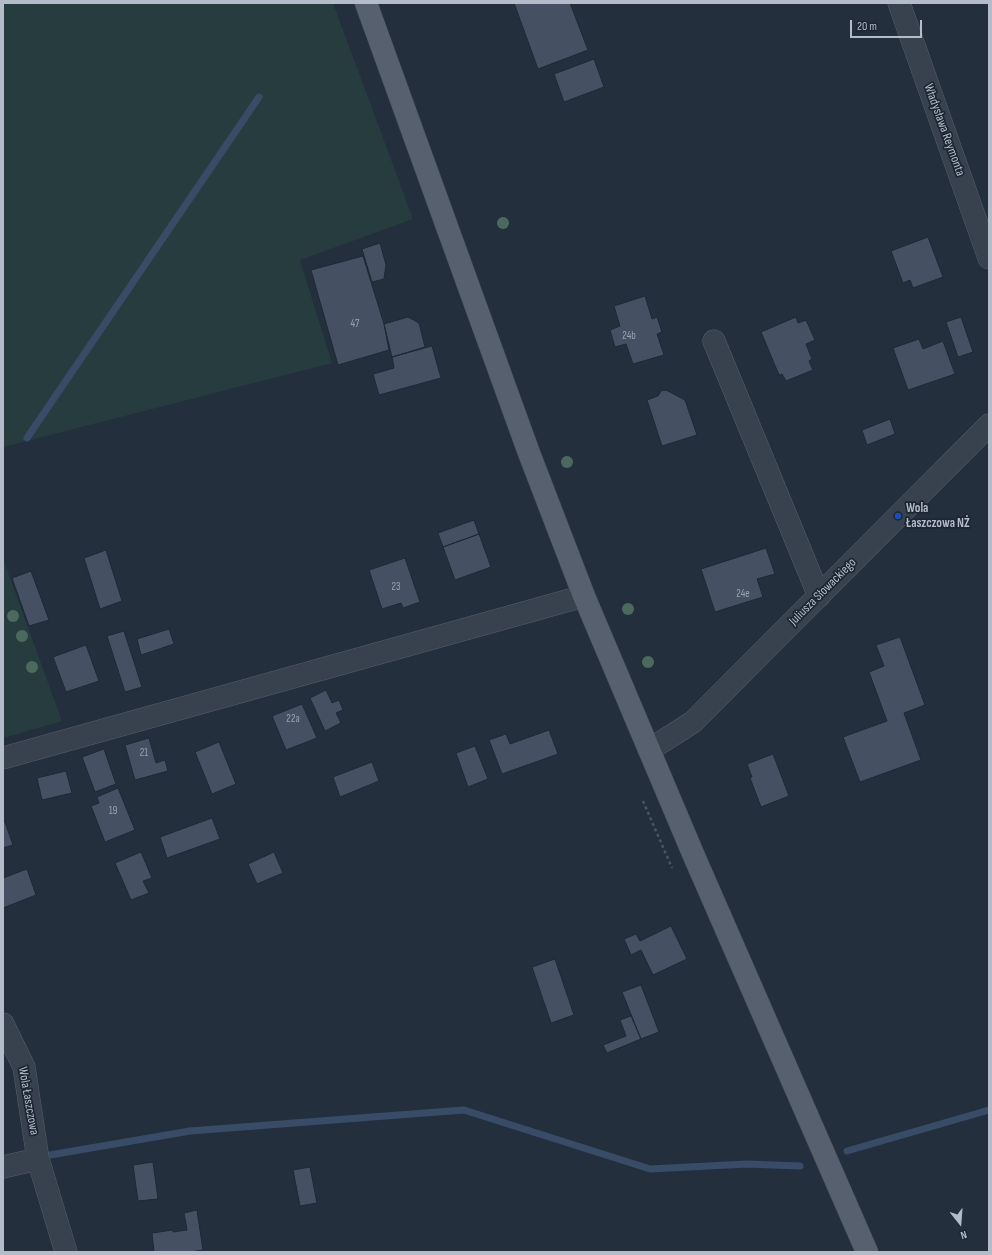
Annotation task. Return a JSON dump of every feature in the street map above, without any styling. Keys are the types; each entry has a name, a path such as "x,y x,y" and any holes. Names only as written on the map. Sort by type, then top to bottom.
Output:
{"main road":[{"path":"366,3 527,446 584,596 649,750 867,1252"}],"street":[{"name":"Władysława Reymonta","path":"898,3 989,258"},
{"path":"714,341 819,596"},
{"name":"Juliusza Słowackiego","path":"649,750 693,722 989,425"},
{"path":"3,758 584,596"},
{"name":"Wola Łaszczowa","path":"3,1024 24,1067 38,1159 66,1252"},
{"path":"3,1167 38,1159"}],"green space":[{"path":"3,3 333,3 413,219 300,260 332,363 3,447"},
{"path":"3,559 62,721 3,738"}],"building":[{"path":"514,3 570,3 588,50 538,69"},
{"path":"594,59 604,87 564,102 554,74"},
{"path":"928,237 943,277 913,288 910,280 903,283 891,251"},
{"path":"380,243 386,265 384,279 372,282 362,249"},
{"path":"363,256 384,324 389,350 338,365 311,270"},
{"path":"645,296 652,319 657,317 662,332 657,334 664,355 633,364 626,344 615,347 610,330 620,326 614,306"},
{"path":"408,317 419,323 425,347 392,357 384,324"},
{"path":"796,317 798,323 806,320 815,340 806,344 812,359 809,361 813,370 786,381 782,374 779,375 761,332"},
{"path":"961,317 973,352 958,357 946,322"},
{"path":"919,339 923,349 943,341 955,374 908,390 893,348"},
{"path":"432,346 441,378 379,395 373,374 394,368 392,357"},
{"path":"666,390 685,400 697,435 662,446 647,400 658,396 661,391"},
{"path":"890,419 895,434 867,445 862,430"},
{"path":"474,520 479,534 443,547 438,533"},
{"path":"479,534 491,567 455,580 443,547"},
{"path":"766,548 775,574 757,579 763,597 715,612 701,569"},
{"path":"106,550 122,601 100,609 84,558"},
{"path":"405,558 420,602 403,608 401,603 382,609 369,570"},
{"path":"31,571 49,620 29,626 12,578"},
{"path":"169,629 174,644 141,655 137,639"},
{"path":"124,631 142,687 125,692 107,636"},
{"path":"900,637 925,705 904,713 921,760 860,782 843,737 887,721 869,672 884,666 876,645"},
{"path":"86,645 99,681 66,692 53,657"},
{"path":"326,690 332,703 339,700 343,710 336,713 341,723 325,731 310,698"},
{"path":"302,704 317,738 286,750 272,716"},
{"path":"549,730 558,754 502,774 489,740 506,734 510,744"},
{"path":"149,738 156,763 165,760 168,771 135,780 125,745"},
{"path":"219,742 236,784 212,794 195,752"},
{"path":"475,746 488,779 468,787 456,753"},
{"path":"104,749 116,784 95,792 82,757"},
{"path":"773,754 789,796 761,807 750,778 752,777 747,764"},
{"path":"372,762 379,781 340,797 333,777"},
{"path":"66,771 72,793 42,800 37,778"},
{"path":"118,788 135,830 105,842 91,806 99,803 97,797"},
{"path":"212,818 220,839 167,858 160,837"},
{"path":"3,822 5,822 13,845 3,848"},
{"path":"141,852 152,878 143,881 149,893 131,900 115,863"},
{"path":"274,852 283,873 257,884 248,864"},
{"path":"27,869 36,895 3,908 3,878"},
{"path":"671,926 687,959 653,975 641,950 631,955 624,939 636,934 640,941"},
{"path":"555,959 574,1015 551,1023 532,967"},
{"path":"641,985 659,1032 641,1039 622,992"},
{"path":"631,1016 641,1039 607,1053 603,1045 626,1036 620,1020"},
{"path":"153,1162 158,1199 138,1201 133,1165"},
{"path":"310,1167 317,1203 300,1206 293,1170"},
{"path":"197,1210 203,1250 190,1252 154,1252 152,1233 187,1230 184,1213"}],"waterway":[{"path":"27,438 259,97"},
{"path":"50,1155 190,1131 464,1110 650,1169 747,1164 800,1166"},
{"path":"847,1151 989,1110"}],"place":[{"name":"Wola Łaszczowa NŻ","path":"898,516"}]}
